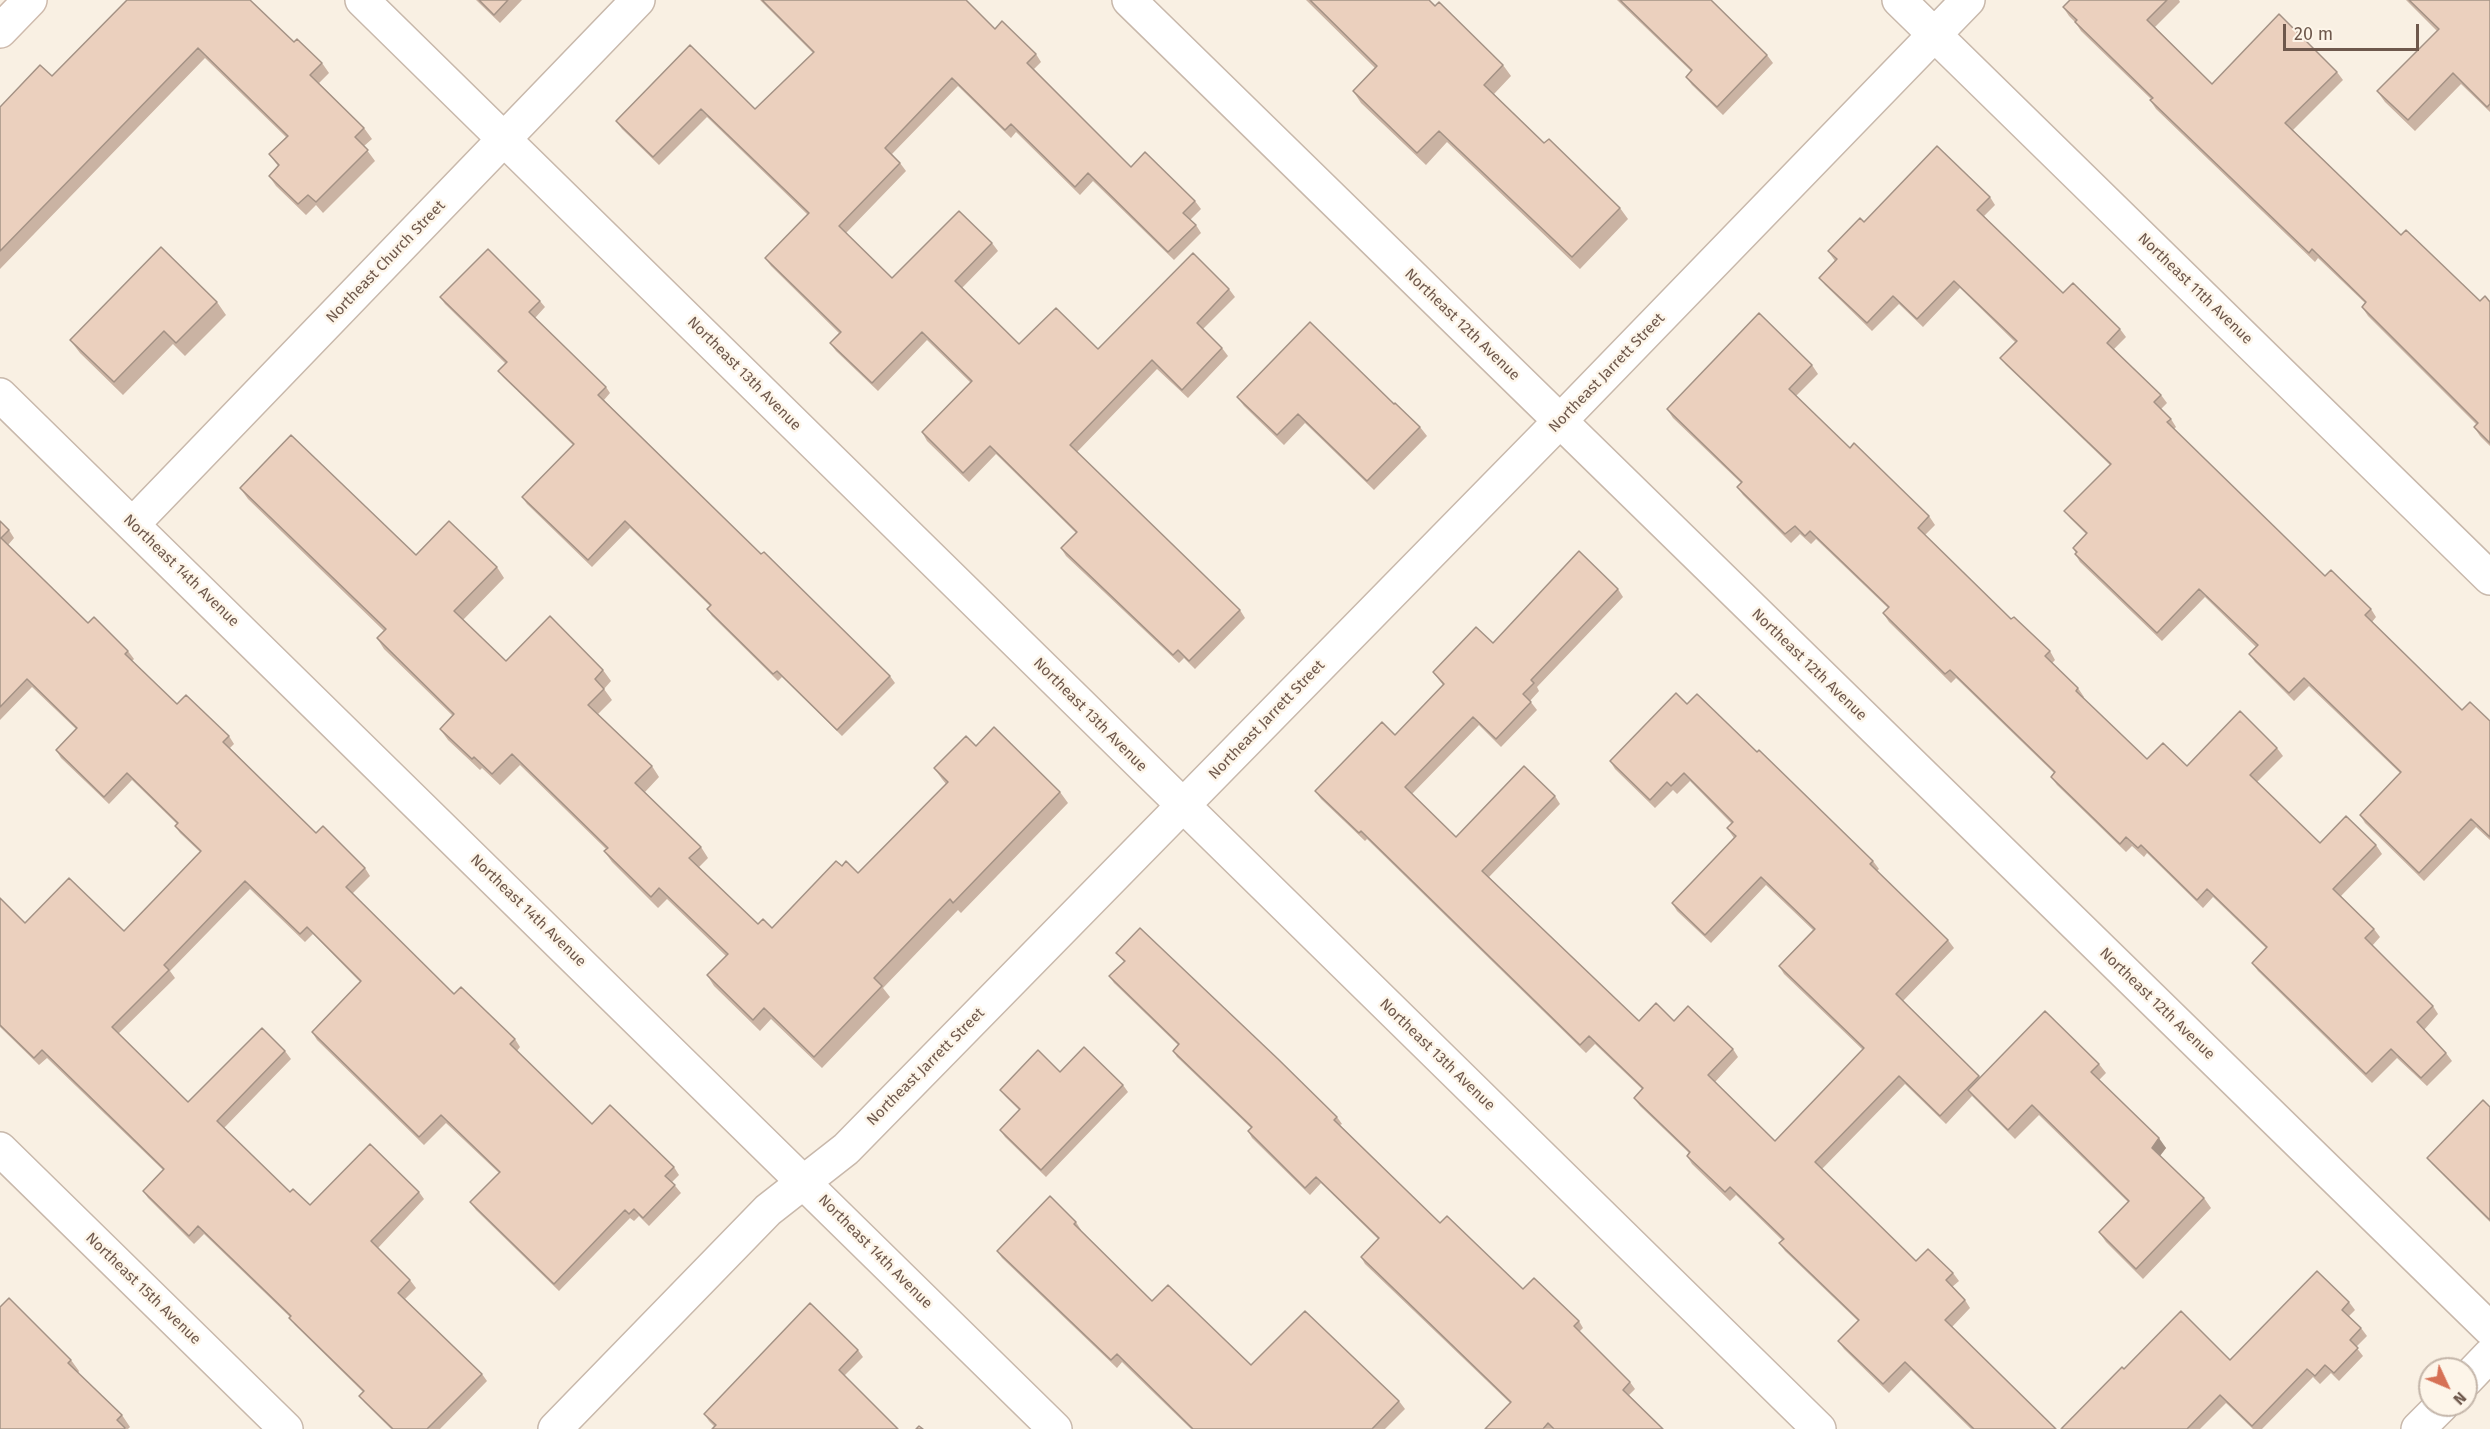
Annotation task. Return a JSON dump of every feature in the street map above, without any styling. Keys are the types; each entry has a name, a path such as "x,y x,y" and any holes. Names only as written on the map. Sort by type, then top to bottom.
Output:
{"street":[{"path":"0,31 30,0"},
{"name":"Northeast 13th Avenue","path":"362,0 1819,1429"},
{"name":"Northeast Church Street","path":"133,524 639,0"},
{"name":"Northeast 12th Avenue","path":"1130,0 2490,1329"},
{"name":"Northeast 11th Avenue","path":"1899,0 2490,578"},
{"name":"Northeast Jarrett Street","path":"555,1429 768,1210 846,1149 1560,421 1968,0"},
{"name":"Northeast 14th Avenue","path":"0,395 1055,1429"},
{"name":"Northeast 15th Avenue","path":"0,1149 286,1429"},
{"path":"2478,1368 2490,1355"},
{"path":"2418,1429 2430,1417"}],"building":[{"path":"127,0 250,0 294,42 297,39 322,63 310,75 364,128 355,137 368,150 316,202 308,195 298,204 269,176 279,165 269,154 288,136 198,48 0,251 0,107 40,65 52,76"},
{"path":"479,0 508,0 494,15"},
{"path":"762,0 966,0 995,29 1002,21 1036,54 1027,63 1131,167 1145,152 1195,201 1183,213 1196,225 1168,252 1088,173 1075,187 1011,124 1005,130 952,78 885,148 900,163 839,226 892,278 959,211 992,243 955,281 1019,344 1056,308 1098,349 1193,253 1229,289 1197,323 1222,348 1182,390 1152,360 1070,445 1240,610 1189,661 1178,650 1173,655 1061,548 1077,532 990,446 963,473 922,432 972,381 922,332 872,383 830,343 841,332 765,258 809,213 701,109 653,157 616,121 690,45 755,109 814,52"},
{"path":"1310,0 1429,0 1435,6 1439,2 1503,65 1484,85 1544,143 1549,139 1620,208 1572,257 1439,131 1417,153 1353,91 1377,66"},
{"path":"1620,0 1711,0 1767,55 1717,107 1686,77 1692,70"},
{"path":"2070,0 2167,0 2147,20 2212,84 2279,14 2337,72 2285,123 2401,235 2406,230 2480,301 2485,296 2490,302 2490,443 2474,427 2478,423 2362,307 2366,302 2312,249 2309,253 2150,100 2153,98 2075,22 2077,20 2063,7"},
{"path":"2409,0 2490,0 2490,104 2487,107 2453,73 2408,120 2377,91 2439,29"},
{"path":"1937,146 1990,197 1977,210 2063,293 2073,283 2120,329 2107,343 2161,395 2154,402 2171,419 2167,422 2325,576 2331,570 2371,609 2365,615 2462,710 2470,702 2490,721 2490,837 2471,819 2419,873 2360,815 2401,772 2304,678 2289,693 2249,654 2258,645 2199,589 2157,633 2075,554 2077,552 2073,548 2087,533 2064,511 2111,464 2000,358 2017,341 1954,281 1917,319 1893,296 1867,323 1819,278 1837,259 1828,251 1860,218 1864,222"},
{"path":"161,247 217,302 176,343 164,331 114,382 70,340"},
{"path":"488,249 540,301 529,312 606,387 598,395 761,554 764,552 890,676 837,730 777,671 773,674 707,609 711,605 625,521 588,560 522,497 574,444 498,371 507,362 440,297"},
{"path":"1759,313 1812,365 1789,389 1850,448 1854,443 1929,516 1918,528 2011,619 2014,617 2050,651 2045,656 2078,688 2076,691 2147,759 2163,743 2187,766 2240,711 2277,748 2250,775 2320,843 2346,816 2376,845 2333,889 2374,929 2365,938 2433,1006 2417,1022 2446,1053 2421,1078 2391,1049 2366,1074 2252,963 2267,947 2207,889 2197,900 2141,845 2138,848 2126,837 2120,844 2051,777 2055,772 1950,670 1945,674 1883,613 1889,607 1810,531 1805,536 1795,526 1785,534 1737,487 1742,482 1667,409"},
{"path":"1310,322 1420,427 1367,481 1298,414 1277,435 1237,397"},
{"path":"291,435 416,555 449,521 497,567 454,611 506,661 550,616 603,670 595,679 604,689 588,705 652,766 635,783 701,847 689,858 758,924 763,919 772,928 836,861 842,866 846,861 858,873 948,782 934,768 966,736 976,746 994,727 1060,792 953,903 950,899 874,978 882,986 814,1057 764,1008 753,1020 707,975 728,954 659,888 651,897 604,851 608,848 512,754 492,774 440,729 454,714 377,638 386,629 240,488"},
{"path":"0,521 9,530 1,538 88,623 94,617 128,651 125,654 177,704 186,695 229,736 223,742 316,833 323,826 365,868 346,887 454,994 461,987 515,1039 510,1044 592,1124 610,1105 674,1167 665,1176 675,1185 643,1218 634,1209 629,1214 625,1210 554,1284 470,1202 500,1172 441,1115 419,1137 312,1032 361,981 307,927 300,934 245,881 164,965 169,970 112,1027 188,1102 262,1028 285,1051 217,1121 290,1192 293,1189 310,1205 370,1144 419,1192 371,1241 410,1280 398,1293 482,1374 427,1429 393,1429 359,1396 364,1391 198,1226 189,1236 143,1191 164,1169 42,1050 34,1058 0,1025 0,898 25,923 69,878 124,931 201,851 175,826 178,823 127,773 104,797 56,750 77,728 27,679 0,707"},
{"path":"1579,551 1618,589 1531,680 1534,683 1523,694 1531,702 1496,739 1473,717 1405,787 1456,837 1524,766 1555,796 1482,871 1639,1021 1656,1003 1674,1021 1688,1006 1733,1049 1708,1075 1775,1141 1864,1048 1779,966 1815,929 1761,877 1705,935 1672,903 1736,836 1727,828 1733,822 1684,773 1671,786 1667,782 1650,800 1610,761 1676,693 1687,704 1697,694 1757,752 1759,750 1873,861 1870,864 1948,940 1896,994 1979,1076 1940,1116 1899,1076 1815,1162 1916,1261 1928,1249 1953,1273 1946,1280 1965,1300 1945,1320 2056,1429 1974,1429 1905,1362 1883,1384 1838,1341 1859,1320 1779,1243 1784,1239 1730,1187 1725,1192 1687,1156 1690,1152 1634,1098 1643,1088 1589,1036 1580,1045 1361,831 1359,833 1315,791 1382,722 1395,735 1444,684 1433,672 1476,627 1493,643"},
{"path":"1140,928 1337,1117 1334,1120 1440,1223 1447,1216 1523,1289 1534,1278 1579,1321 1574,1326 1630,1382 1623,1390 1663,1429 1554,1429 1548,1423 1543,1429 1485,1429 1511,1402 1361,1257 1379,1238 1316,1177 1305,1188 1248,1131 1252,1127 1173,1051 1179,1044 1109,976 1125,961 1116,953"},
{"path":"2045,1011 2099,1064 2091,1072 2159,1138 2152,1148 2204,1198 2136,1269 2099,1232 2129,1201 2032,1105 2008,1130 1968,1090"},
{"path":"1084,1047 1123,1085 1041,1170 1000,1130 1020,1109 1000,1090 1038,1050 1060,1072"},
{"path":"2483,1100 2490,1107 2490,1220 2427,1158"},
{"path":"1050,1196 1076,1222 1074,1224 1152,1301 1168,1285 1251,1365 1305,1311 1399,1401 1372,1429 1193,1429 1117,1354 1111,1360 997,1251"},
{"path":"2317,1271 2349,1302 2342,1310 2361,1328 2350,1340 2358,1348 2334,1373 2325,1365 2315,1376 2307,1369 2252,1426 2220,1395 2187,1429 2061,1429 2181,1311 2230,1360"},
{"path":"9,1298 71,1360 68,1363 122,1415 117,1420 124,1429 0,1429 0,1307"},
{"path":"810,1303 858,1350 839,1370 898,1429 712,1429 716,1425 704,1414"}]}
